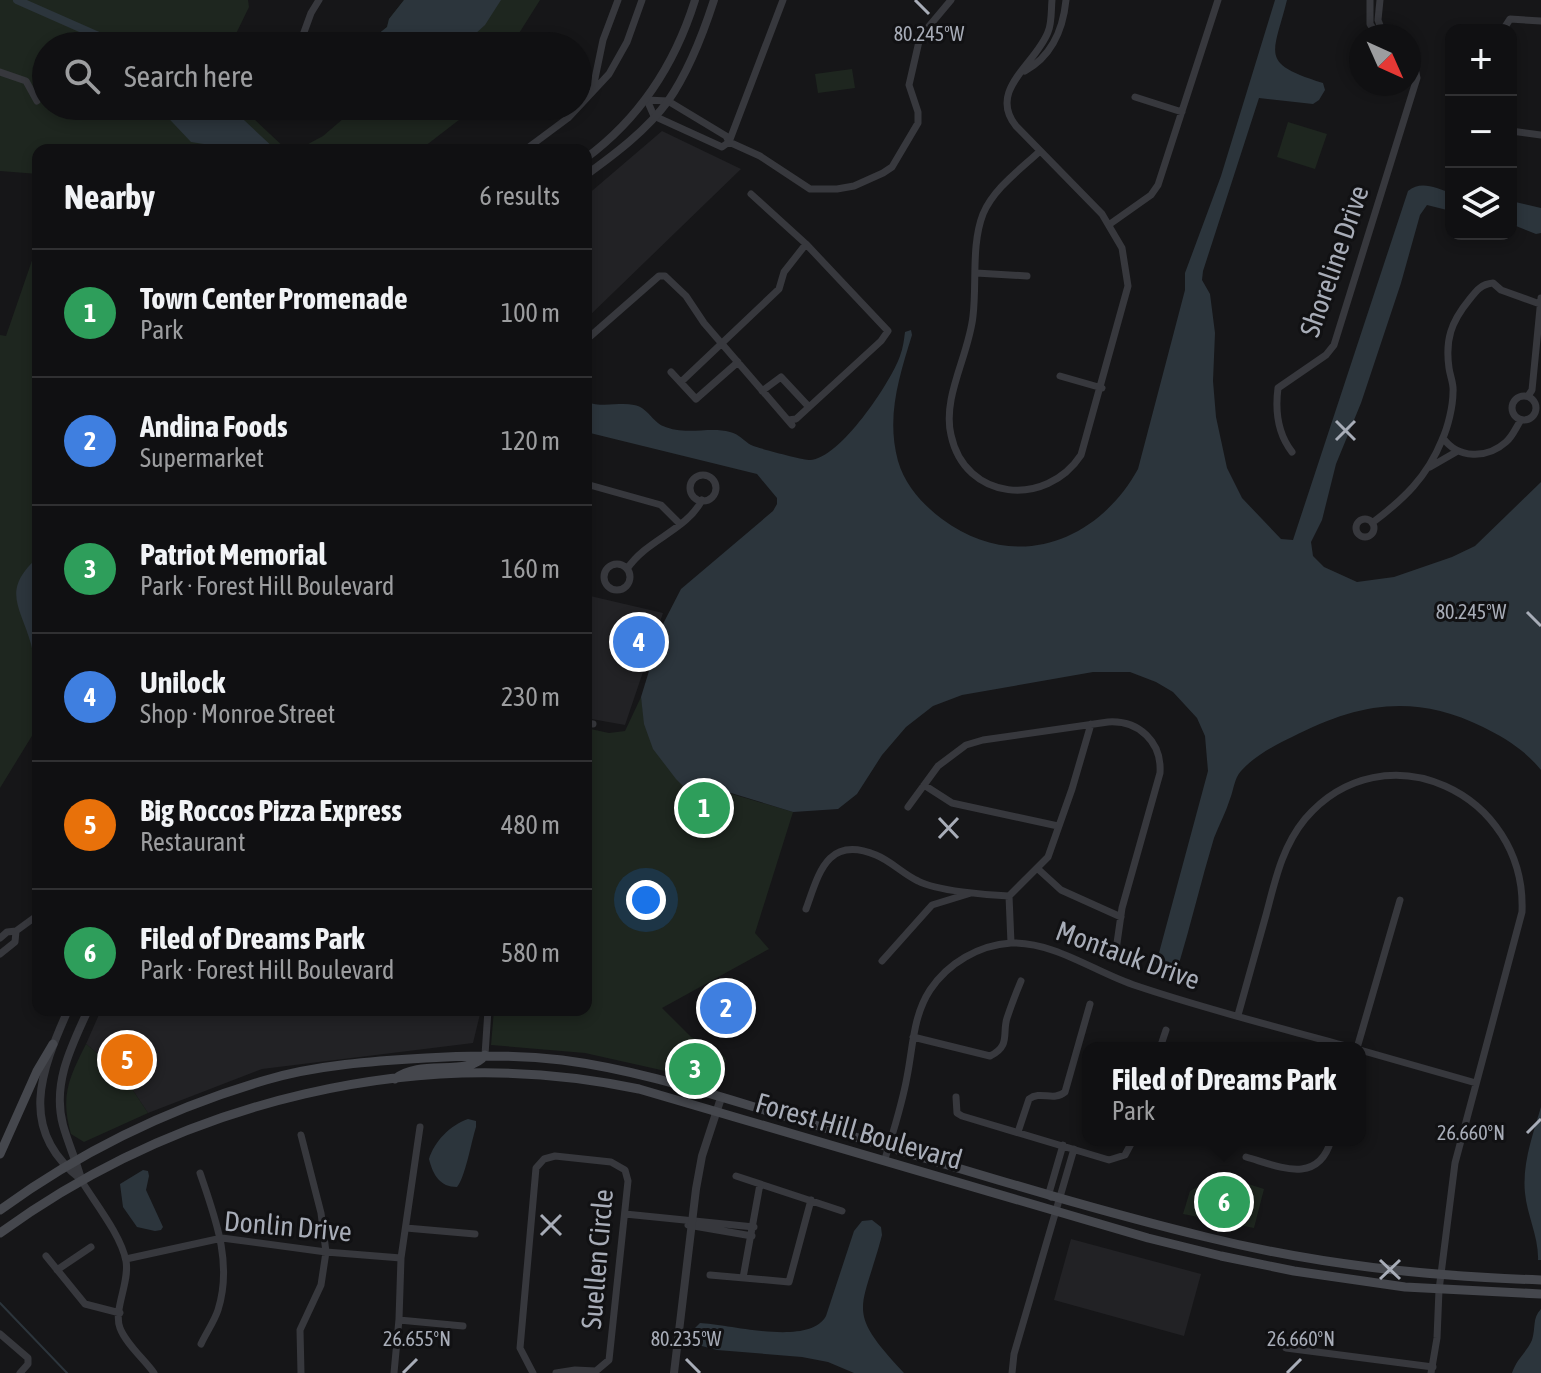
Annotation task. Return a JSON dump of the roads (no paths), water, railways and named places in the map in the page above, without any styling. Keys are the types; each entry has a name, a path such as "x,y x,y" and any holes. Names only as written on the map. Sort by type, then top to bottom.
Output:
{"main road":[{"path":"0,1154 37,1071 53,1044"},
{"path":"395,1079 416,1068 470,1065 481,1061 485,1055"},
{"name":"Forest Hill Boulevard","path":"0,1210 64,1166 136,1128 266,1080 379,1061 485,1055 559,1060 663,1079 1061,1197 1257,1249 1354,1266 1441,1276 1541,1280"},
{"name":"Forest Hill Boulevard","path":"0,1233 81,1179 148,1145 240,1111 312,1092 395,1079 503,1073 597,1081 671,1098 716,1114 885,1159 1160,1241 1249,1263 1346,1280 1439,1290 1541,1294"}],"street":[{"path":"304,32 319,0"},
{"path":"592,90 603,40 618,0"},
{"path":"592,90 615,64 627,42 642,0"},
{"path":"592,153 647,100 674,55 695,0"},
{"path":"592,170 628,142 668,101 699,43 714,0"},
{"path":"647,100 654,116 722,147 729,142 783,0"},
{"path":"647,100 668,101 726,136 729,142 760,156 810,189 854,186 892,167 918,123 918,112 909,85 920,37 951,0"},
{"path":"1040,151 1000,189 986,207 978,235 970,335 951,403 949,425 956,452 973,474 995,486 1017,491 1039,488 1059,479 1081,455 1128,286 1122,248 1110,224 1040,151 1016,126 1007,111 1009,88 1035,56 1049,30 1052,0"},
{"path":"1020,74 1041,62 1055,42 1066,0"},
{"path":"1110,224 1155,190 1218,0"},
{"path":"1370,0 1370,24"},
{"path":"1379,24 1380,0"},
{"path":"1505,24 1510,19 1541,21"},
{"path":"0,72 26,81 32,92"},
{"name":"Shoreline Drive","path":"1292,452 1281,437 1276,401 1278,388 1326,355 1334,345 1411,96"},
{"path":"1135,97 1182,112"},
{"path":"533,144 565,120"},
{"path":"1517,132 1541,135"},
{"path":"592,335 659,276 665,276 686,296 704,323 790,422 796,419 888,331 806,244 751,194"},
{"path":"681,382 779,289 784,272 806,244"},
{"path":"976,273 1027,276"},
{"path":"1372,523 1404,499 1429,468 1443,438 1454,390 1447,353 1450,328 1478,288 1487,283 1540,301 1532,390 1528,396 1516,398 1512,404 1512,412 1521,420 1538,413 1536,404 1528,396"},
{"path":"671,372 696,399 738,362"},
{"path":"1060,376 1102,388"},
{"path":"762,391 781,377 809,407"},
{"path":"1443,438 1456,452 1467,455 1496,449 1512,436 1521,420"},
{"path":"1429,468 1456,452"},
{"path":"592,486 661,505 680,524"},
{"path":"627,569 651,542 680,524 702,500"},
{"path":"908,807 946,758 972,743 1119,721 1136,726 1152,741 1160,762 1159,778 1121,917 1115,957"},
{"path":"806,909 827,860 837,852 849,850 876,855 920,883 1009,896 1048,857 1091,724"},
{"path":"1238,1015 1287,846 1303,821 1330,797 1362,782 1395,776 1428,780 1459,792 1485,811 1511,847 1520,873 1522,901 1519,928 1455,1163 1432,1370 1286,1348"},
{"path":"924,785 952,803 1058,826"},
{"path":"1038,869 1056,887 1121,917"},
{"path":"882,961 932,905 974,893"},
{"path":"1009,896 1011,943"},
{"path":"1359,1042 1400,900"},
{"path":"0,938 32,919"},
{"path":"0,954 15,942 16,931"},
{"name":"Montauk Drive","path":"885,1159 907,1079 913,1037 924,999 949,968 972,953 1011,943 1050,949 1138,987 1332,1042"},
{"path":"913,1037 990,1056 995,1054 1002,1046 1007,1030 1006,1019 1021,981"},
{"path":"1018,1132 1029,1099 1039,1094 1055,1097 1065,1092 1090,1004"},
{"path":"65,1016 41,1082 39,1100 43,1126 64,1166 81,1179"},
{"path":"85,1016 59,1084 58,1099 64,1131 81,1179 126,1259 121,1331 154,1373"},
{"path":"485,1055 488,1016"},
{"path":"1162,1042 1166,1030"},
{"name":"Montauk Drive","path":"1366,1052 1476,1083"},
{"path":"956,1097 957,1113 962,1116 1074,1149 1115,1160 1125,1155 1130,1146"},
{"path":"674,1373 690,1223 702,1156 721,1098"},
{"path":"394,1373 401,1258 420,1127"},
{"path":"301,1135 321,1213 326,1252 321,1285 300,1330 301,1373"},
{"path":"1054,1210 1049,1193 1063,1145"},
{"path":"1246,1157 1289,1169 1306,1169 1321,1160 1328,1146"},
{"path":"1012,1373 1014,1354 1074,1149"},
{"name":"Suellen Circle","path":"533,1373 520,1348 536,1168 544,1159 555,1156 616,1163 627,1175 609,1360 596,1371 556,1373"},
{"path":"200,1173 222,1238 223,1285 218,1310 201,1344"},
{"path":"736,1176 842,1211"},
{"path":"743,1278 760,1184"},
{"path":"710,1275 789,1282 811,1200"},
{"path":"625,1214 752,1236"},
{"path":"690,1223 754,1227"},
{"path":"406,1228 475,1234"},
{"name":"Donlin Drive","path":"126,1259 222,1238 401,1258"},
{"path":"57,1270 91,1247"},
{"path":"46,1256 85,1304 120,1313"},
{"path":"399,1320 463,1326"},
{"path":"0,1334 28,1358 26,1368 20,1373"}],"waterway":[{"path":"17,0 89,32"},
{"path":"0,1303 67,1373"}],"place":[{"name":"Unilock","path":"639,642"},
{"name":"Town Center Promenade","path":"704,808"},
{"name":"Andina Foods","path":"726,1008"},
{"name":"Big Roccos Pizza Express","path":"127,1060"},
{"name":"Patriot Memorial","path":"695,1069"},
{"name":"Filed of Dreams Park","path":"1224,1202"}]}
